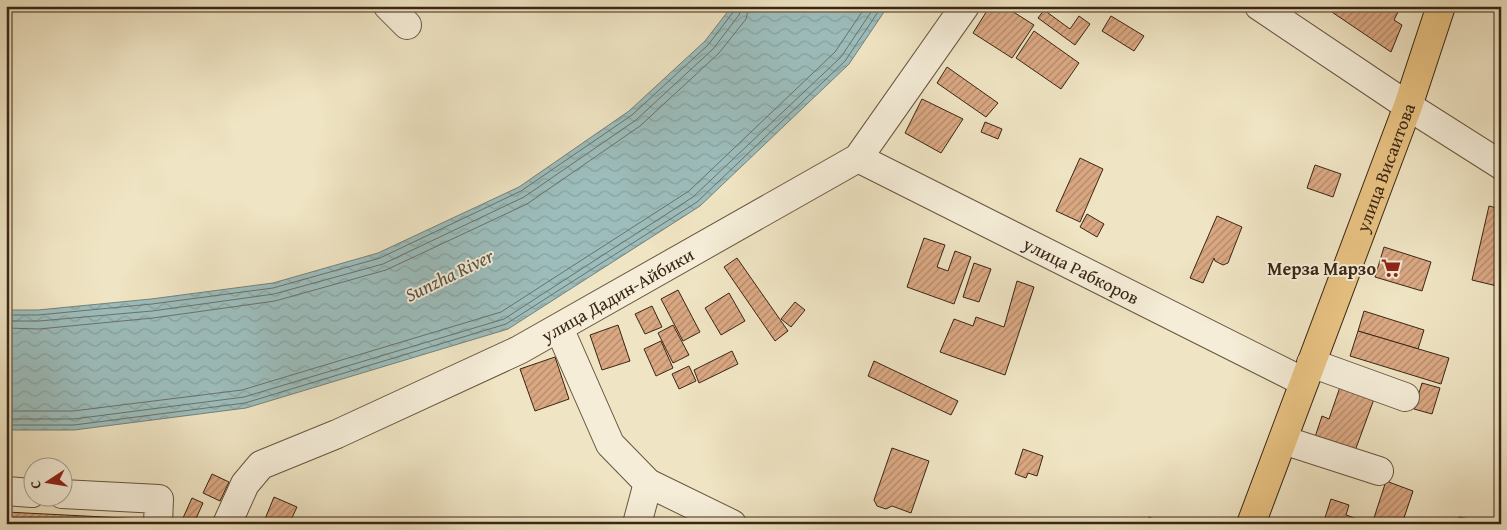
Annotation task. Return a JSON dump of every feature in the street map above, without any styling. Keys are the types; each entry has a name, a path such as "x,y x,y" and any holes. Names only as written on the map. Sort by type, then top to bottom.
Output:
{"main road":[{"name":"улица Висаитова","path":"1251,524 1408,106 1441,6"}],"street":[{"path":"388,6 407,25"},
{"name":"улица Дадин-Айбики","path":"227,524 245,484 261,465 337,434 511,354 858,158 965,6"},
{"path":"1259,6 1408,106 1501,164"},
{"name":"улица Рабкоров","path":"858,158 1308,373 1405,397"},
{"path":"559,328 610,444 648,484 732,524"},
{"path":"1283,440 1378,471"},
{"path":"637,524 648,484"},
{"path":"6,491 22,492"},
{"path":"72,495 160,499 158,524"}],"water":[{"name":"Sunzha River","path":"732,6 888,6 849,64 700,206 508,329 246,408 74,430 6,430 6,310 38,310 151,299 273,283 378,253 519,187 629,111 705,41"}],"building":[{"path":"503,6 515,6 509,12"},
{"path":"990,6 1004,6 1034,25 1012,58 973,33"},
{"path":"1027,6 1037,6 1034,11"},
{"path":"1323,6 1393,6 1399,10 1394,20 1402,25 1391,52"},
{"path":"1044,10 1070,29 1079,16 1090,24 1075,45 1038,18"},
{"path":"1111,16 1144,36 1134,51 1102,31"},
{"path":"1034,31 1079,63 1061,89 1016,58"},
{"path":"947,67 998,103 986,117 937,83"},
{"path":"922,99 963,119 941,153 905,133"},
{"path":"985,122 1002,129 998,139 981,132"},
{"path":"1080,158 1103,169 1080,222 1056,211"},
{"path":"1315,165 1341,174 1333,197 1307,188"},
{"path":"1489,206 1501,209 1501,287 1472,280"},
{"path":"1087,214 1104,224 1097,237 1080,227"},
{"path":"1217,216 1242,227 1228,263 1223,265 1215,261 1214,258 1203,283 1190,278"},
{"path":"924,238 945,245 937,267 948,271 955,251 971,257 954,304 907,287"},
{"path":"1384,247 1431,262 1422,291 1375,277"},
{"path":"737,258 788,331 775,341 724,267"},
{"path":"974,263 991,269 979,302 963,297"},
{"path":"1017,281 1034,287 1005,375 940,352 954,319 973,326 976,317 1004,327"},
{"path":"678,290 700,332 683,341 661,299"},
{"path":"729,293 745,321 721,335 705,308"},
{"path":"795,302 805,310 791,327 781,319"},
{"path":"652,306 662,327 645,334 635,314"},
{"path":"1364,311 1424,330 1418,349 1358,331"},
{"path":"618,325 630,361 602,370 590,335"},
{"path":"673,325 689,355 673,363 658,333"},
{"path":"1358,331 1449,358 1441,384 1350,356"},
{"path":"661,341 673,368 656,376 644,349"},
{"path":"732,351 738,364 699,383 694,370"},
{"path":"555,357 569,399 535,411 520,369"},
{"path":"874,361 958,401 951,415 868,376"},
{"path":"689,366 696,381 679,389 672,374"},
{"path":"1422,383 1440,388 1432,414 1414,409"},
{"path":"1340,387 1374,399 1355,451 1315,437 1322,416 1329,419"},
{"path":"892,448 929,461 911,513 892,506 886,509 877,506 874,500"},
{"path":"1023,449 1043,456 1037,476 1028,473 1026,478 1015,474"},
{"path":"212,474 229,482 220,501 203,493"},
{"path":"1386,481 1413,491 1402,524 1372,524"},
{"path":"274,497 297,507 289,524 263,524"},
{"path":"192,498 203,503 194,523 183,518"},
{"path":"1331,499 1349,505 1346,515 1372,524 1323,524"},
{"path":"6,512 144,519 144,524 6,524"},
{"path":"1149,517 1167,524 1146,524"},
{"path":"1459,517 1492,523 1492,524 1457,524"},
{"path":"516,521 536,524 516,524"}],"place":[{"name":"Мерза Марзо","path":"1391,268"}]}
